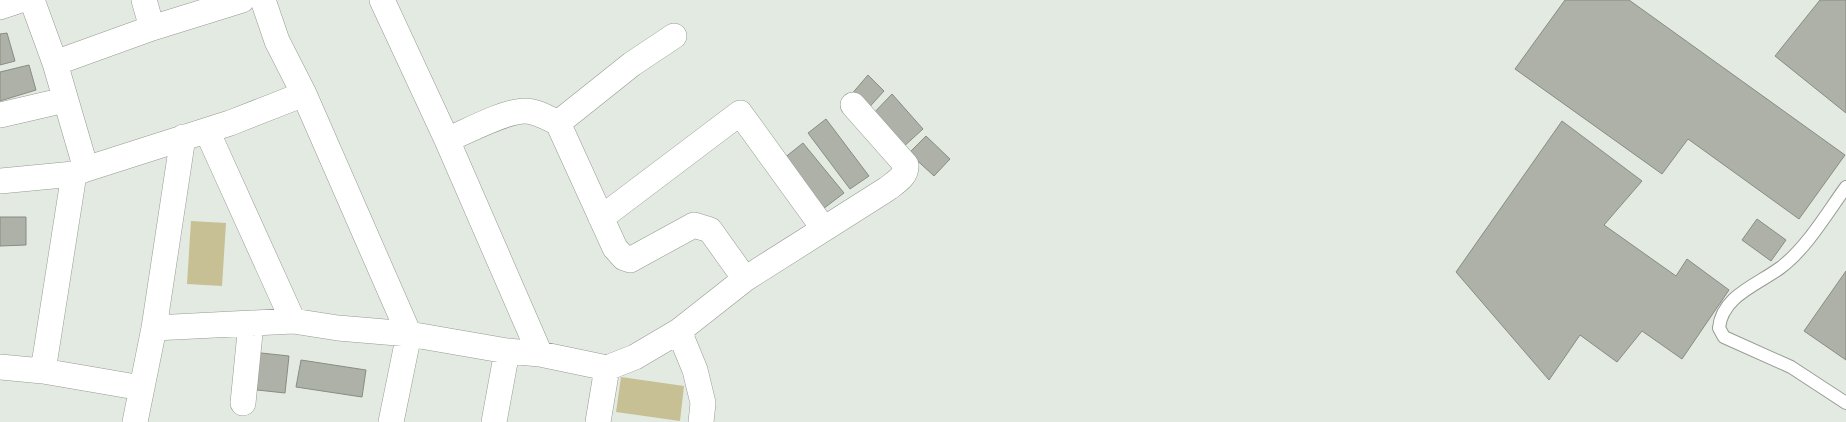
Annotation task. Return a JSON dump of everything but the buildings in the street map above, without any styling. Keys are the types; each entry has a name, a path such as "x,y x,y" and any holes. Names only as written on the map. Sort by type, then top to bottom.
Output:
{"street":[{"path":"0,7 21,0"},
{"path":"32,0 56,63 80,172 42,372"},
{"path":"144,0 152,28"},
{"path":"56,63 152,28 242,0"},
{"path":"263,0 277,41 304,94 409,334 391,422"},
{"path":"382,0 447,140 540,354"},
{"path":"558,123 632,64 674,36"},
{"path":"0,181 80,172 183,137 207,131 304,94"},
{"path":"0,115 65,100"},
{"path":"154,328 294,321 338,328 409,334 507,351 540,354 607,368 635,356 679,330 745,279 887,189 903,176 906,165 853,105"},
{"path":"447,140 504,115 525,111 545,116 558,123 615,248 624,258 630,260 694,225 710,230 745,279"},
{"path":"601,218 740,113 824,229"},
{"path":"207,131 294,321"},
{"path":"135,422 154,328 183,137"},
{"path":"242,403 251,323"},
{"path":"679,330 695,370 703,403 701,422"},
{"path":"494,422 507,351"},
{"path":"0,367 142,388"},
{"path":"598,422 607,368"}],"lane":[{"path":"1846,187 1798,251 1781,267 1735,297 1723,313 1719,328 1724,336 1791,367 1846,403"}],"shaded area":[{"path":"191,221 226,223 222,286 187,284"},
{"path":"621,377 684,386 680,421 616,412"}]}
